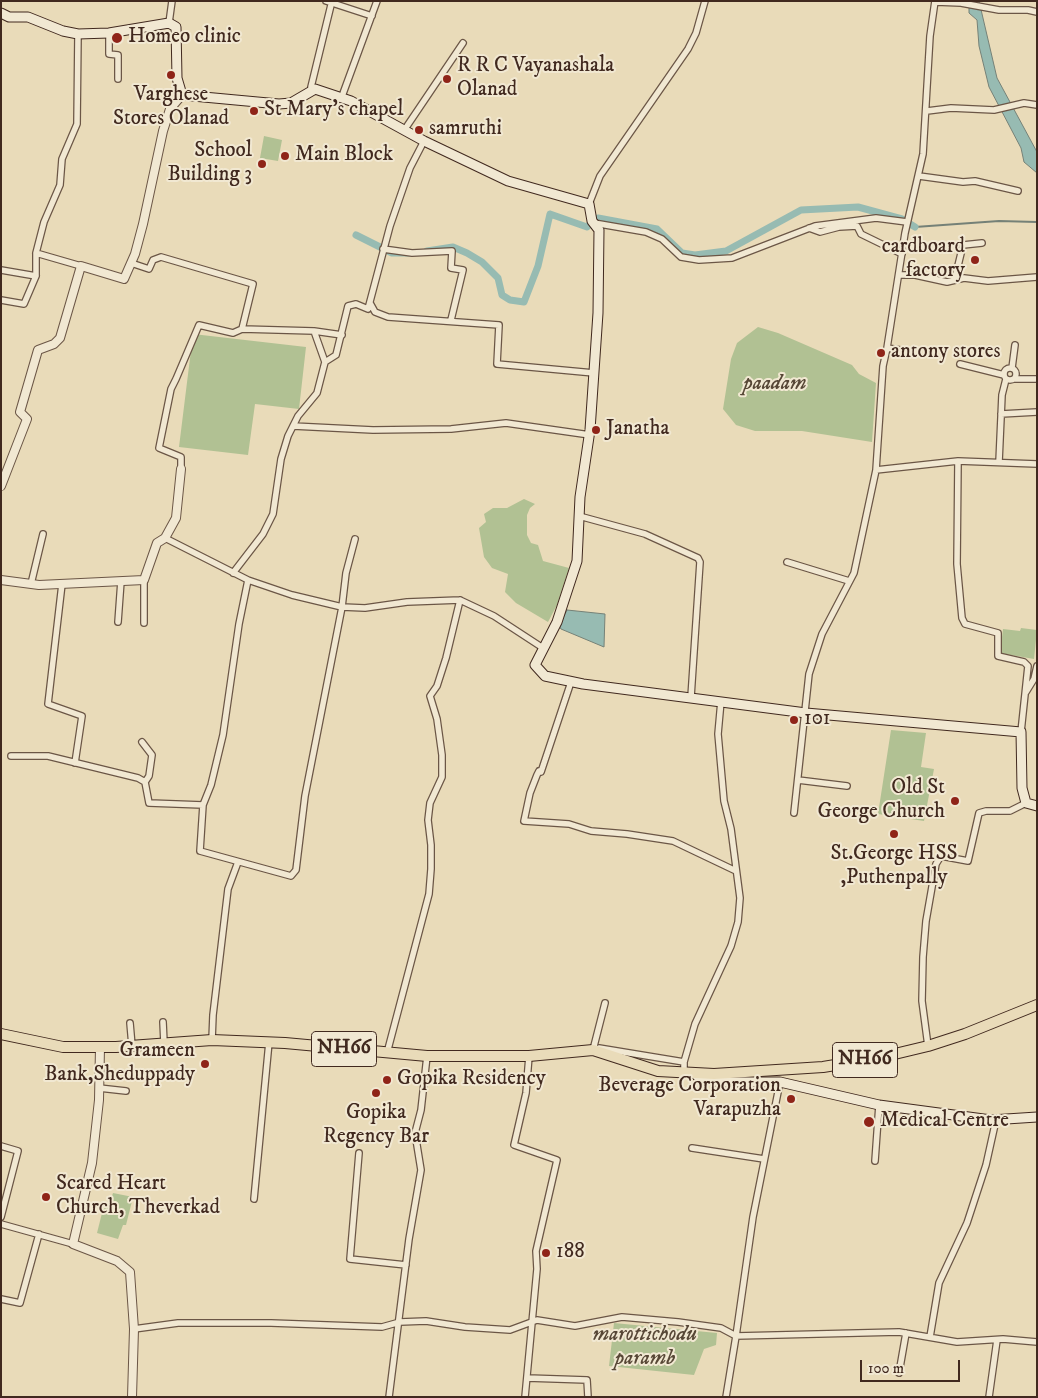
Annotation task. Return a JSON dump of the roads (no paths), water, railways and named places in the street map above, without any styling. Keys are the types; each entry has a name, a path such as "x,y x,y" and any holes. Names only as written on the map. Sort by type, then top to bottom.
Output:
{"highway":[{"name":"NH66","path":"1,1034 63,1047 132,1046 212,1040 269,1042 427,1056 529,1056 593,1050 658,1070 684,1067 714,1074 823,1067 878,1058 928,1046 965,1034 1037,1005"}],"main road":[{"path":"1,13 9,17 28,17 63,31 78,34 109,33 169,22 176,27 177,78 182,95 279,104 291,103 315,89 351,101 424,141 508,181 589,204 593,222 599,230 598,313 590,435 579,516 577,561 557,622 535,665 545,676 572,682 806,712 1021,732 1022,788 1026,804 1037,806"},
{"path":"684,1067 719,1082 780,1082 879,1105 996,1120 1037,1117"}],"street":[{"path":"169,22 172,1"},
{"path":"341,99 377,1"},
{"path":"589,204 600,176 688,49 696,33 705,1"},
{"path":"794,813 809,674 822,634 850,581 860,551 876,470 883,366 907,222 924,154 930,36 936,2 1037,12"},
{"path":"315,89 311,87 328,3 372,16"},
{"path":"109,33 109,54 118,55 118,79"},
{"path":"1,300 24,304 36,276 36,253 44,222 60,185 62,159 76,124 78,34"},
{"path":"405,129 463,43"},
{"path":"36,253 124,279 143,224 163,131 170,109 182,95"},
{"path":"927,111 951,108 994,110 1024,103 1037,105"},
{"path":"325,362 336,355 348,306 356,304 368,309 383,249 410,168 424,141"},
{"path":"919,176 963,182 975,180 1018,191"},
{"path":"593,222 646,232 662,240 681,257 699,260 732,258 809,228 876,218 907,222"},
{"path":"809,228 820,232 839,227 857,226 861,234 902,254"},
{"path":"955,278 963,245 982,243"},
{"path":"383,249 412,253 452,250 451,268 463,270 453,320"},
{"path":"131,263 149,269 153,260 161,257 253,284 242,329"},
{"path":"1,486 27,419 20,412 38,350 54,344 60,338 81,266"},
{"path":"1,270 36,276"},
{"path":"899,276 915,275 947,282 955,278 988,281 1037,277"},
{"path":"370,303 375,312 388,317 453,320 499,325 497,364 594,373"},
{"path":"144,623 144,580 157,544 165,538 176,518 181,470 182,457 159,448 170,396 199,325 233,333 242,329 314,330 342,334"},
{"path":"233,573 263,534 273,514 281,459 293,426 317,393 325,362 314,330"},
{"path":"1014,380 1017,374 1012,368 1015,345"},
{"path":"887,348 907,351"},
{"path":"960,364 1014,380 1037,379"},
{"path":"999,462 1001,414 1006,369 1012,368"},
{"path":"1001,414 1037,412"},
{"path":"293,426 366,430 452,429 506,422 590,435"},
{"path":"876,470 958,461 1037,464"},
{"path":"958,461 957,564 962,618 965,624 998,633 998,656 1024,662 1028,666 1021,732"},
{"path":"579,516 645,534 698,558 700,562 691,697"},
{"path":"31,584 43,534"},
{"path":"165,538 248,580 292,595 342,607 374,608 406,602 460,600 494,616 543,648"},
{"path":"248,580 239,624 223,735 211,785 203,805 200,851 291,876 296,870 305,796 342,607 346,573 355,540"},
{"path":"787,562 850,581"},
{"path":"1,580 31,584 62,584 144,580"},
{"path":"118,622 121,581"},
{"path":"62,584 48,704 82,716 75,763"},
{"path":"387,1053 429,894 431,845 428,820 430,803 442,777 442,755 437,719 430,696 437,686 446,658 460,600"},
{"path":"1025,693 1034,679 1037,666"},
{"path":"572,682 542,772 539,771 536,774 524,821 569,824 591,831 673,841 736,871"},
{"path":"684,1067 695,1024 731,946 738,922 740,898 722,776 718,734 721,701"},
{"path":"142,742 152,755 149,776 145,782 149,803 203,805"},
{"path":"11,756 48,756 138,778 145,782"},
{"path":"798,780 847,786"},
{"path":"928,1046 922,1001 923,956 926,921 936,864 941,856 968,861 979,813 986,811 1010,811 1026,804"},
{"path":"212,1040 213,1015 228,889 238,862"},
{"path":"593,1050 605,1003"},
{"path":"163,1022 164,1043"},
{"path":"130,1023 132,1046"},
{"path":"254,1199 269,1042"},
{"path":"73,1244 92,1163 99,1088 100,1047"},
{"path":"389,1397 406,1265 421,1170 415,1133 421,1110 427,1056"},
{"path":"525,1397 537,1269 536,1251 557,1160 514,1145 526,1093 529,1056"},
{"path":"726,1397 753,1217 780,1082"},
{"path":"99,1088 126,1091"},
{"path":"875,1160 879,1105"},
{"path":"930,1337 939,1283 967,1223 986,1165 996,1120"},
{"path":"1,1146 18,1151 1,1217"},
{"path":"692,1148 764,1159"},
{"path":"359,1153 350,1258 406,1265"},
{"path":"1,1224 73,1244 117,1261 130,1272 134,1329 132,1397"},
{"path":"1,1300 20,1303 39,1234"},
{"path":"134,1329 197,1323 271,1323 382,1327 400,1322 426,1321 465,1328 510,1330 537,1320 575,1326 622,1317 721,1328 736,1336 820,1332 906,1333 957,1342 996,1340 1037,1342"},
{"path":"899,1373 906,1333"},
{"path":"989,1397 996,1340"},
{"path":"527,1378 587,1380 588,1397"}],"water":[{"path":"969,1 979,1 997,78 1037,152 1037,173 1024,162 1021,148 989,87 979,46 977,20 969,13"},
{"path":"567,610 605,614 604,647 561,629 559,626"}],"waterway":[{"path":"596,219 657,229 682,253 695,255 726,251 801,210 858,207 902,219 915,227"},
{"path":"427,251 453,247 467,253 482,262 498,278 502,295 510,300 524,302 538,266 550,214 587,227 590,224"},
{"path":"915,227 999,221 1037,222"},
{"path":"356,235 392,253 409,253"}],"place":[{"name":"Homeo clinic","path":"117,38"},
{"name":"Varghese Stores Olanad","path":"171,75"},
{"name":"R R C Vayanashala Olanad","path":"447,79"},
{"name":"St Mary's chapel","path":"254,111"},
{"name":"samruthi","path":"419,130"},
{"name":"Main Block","path":"285,156"},
{"name":"School Building 3","path":"262,164"},
{"name":"cardboard factory","path":"975,260"},
{"name":"antony stores","path":"881,353"},
{"name":"Janatha","path":"596,430"},
{"name":"101","path":"794,720"},
{"name":"Old St George Church","path":"955,801"},
{"name":"St.George HSS ,Puthenpally","path":"894,834"},
{"name":"Grameen Bank,Sheduppady","path":"205,1064"},
{"name":"Gopika Residency","path":"387,1080"},
{"name":"Gopika Regency Bar","path":"376,1093"},
{"name":"Beverage Corporation Varapuzha","path":"791,1099"},
{"name":"Medical Centre","path":"869,1122"},
{"name":"Scared Heart Church, Theverkad","path":"46,1197"},
{"name":"188","path":"546,1253"}],"park label":[{"name":"paadam","path":"775,385"},
{"name":"marottichodu paramb","path":"645,1348"}]}
